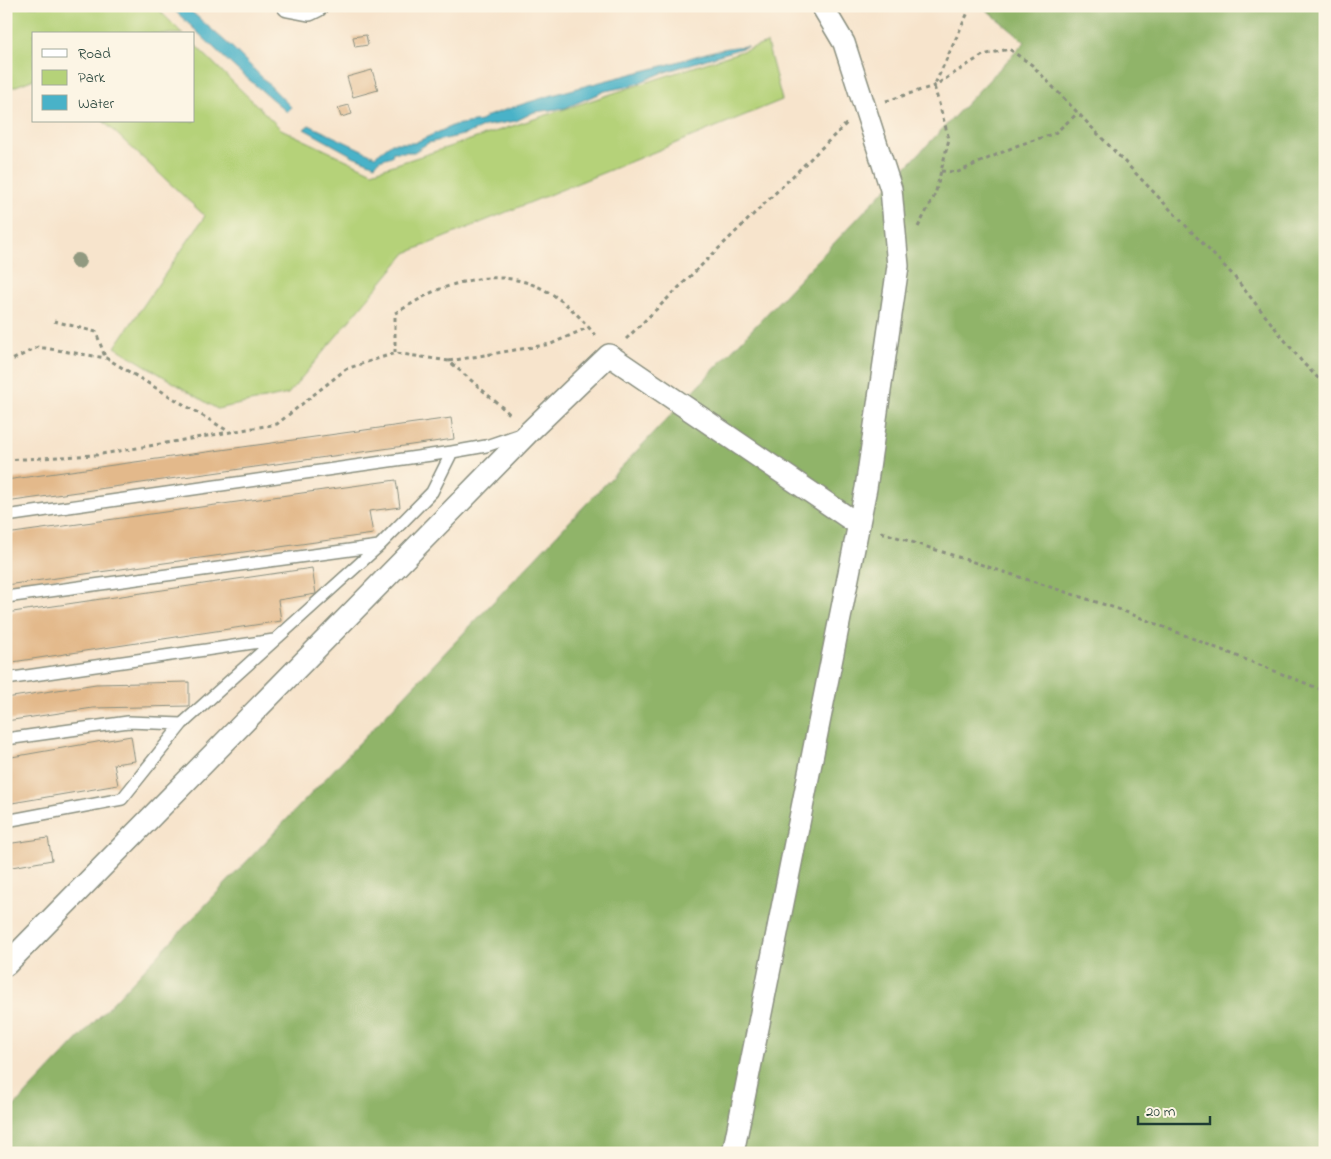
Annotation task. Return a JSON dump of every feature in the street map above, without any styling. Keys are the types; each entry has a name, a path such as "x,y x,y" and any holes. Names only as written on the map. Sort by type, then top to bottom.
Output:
{"street":[{"path":"288,6 308,10 317,6"},
{"path":"822,6 844,43"},
{"path":"733,1153 866,488 898,266 891,189 863,108 844,43 841,6"},
{"path":"6,965 529,432 609,355 858,525"}],"lane":[{"path":"6,516 452,452 486,446 529,432"},
{"path":"6,821 122,799 182,724 379,546 432,492 452,452"},
{"path":"6,597 379,546"},
{"path":"6,679 275,640"},
{"path":"6,739 128,722 182,724"}],"path":[{"path":"916,230 934,195 949,139 934,86 971,6"},
{"path":"395,353 395,313 442,288 486,277 530,281 553,293 589,327 609,355 863,108 934,86 983,55 1009,49 1032,65 1232,274 1303,363 1325,384"},
{"path":"941,171 958,172 1016,146 1055,133 1078,113"},
{"path":"54,321 96,332 106,358"},
{"path":"6,460 96,454 277,424 346,369 395,353 449,361 551,344 589,327"},
{"path":"6,363 38,347 106,358 229,432"},
{"path":"449,361 529,432"},
{"path":"858,525 1121,610 1325,691"}],"green space":[{"path":"6,6 155,6 181,32 32,32 32,80 6,90"},
{"path":"982,6 1325,6 1325,1153 6,1153 6,1115 1025,42"},
{"path":"767,43 782,100 406,253 288,394 217,409 115,347 205,216 104,122 195,122 195,45 281,129 372,172"}],"water":[{"path":"170,6 185,6 234,49 291,107 287,112 234,67"},
{"path":"748,46 662,73 631,86 605,91 565,108 534,112 516,121 485,126 467,134 428,143 414,152 393,152 392,156 379,160 375,165 353,156 304,129 309,125 375,156 392,143 414,143 454,125 481,121 485,117 506,109 550,96 714,51"}],"building":[{"path":"366,35 368,45 355,47 353,37"},
{"path":"372,70 378,90 353,97 347,77"},
{"path":"349,105 352,114 341,117 338,108"},
{"path":"451,418 454,439 6,502 6,480"},
{"path":"396,480 400,507 369,511 373,534 6,585 6,534"},
{"path":"312,568 316,594 278,600 281,621 6,663 6,613"},
{"path":"189,682 189,706 93,708 6,721 6,698 96,684"},
{"path":"131,736 135,761 114,764 118,785 6,804 6,758"},
{"path":"48,838 52,860 6,868 6,844"}]}
